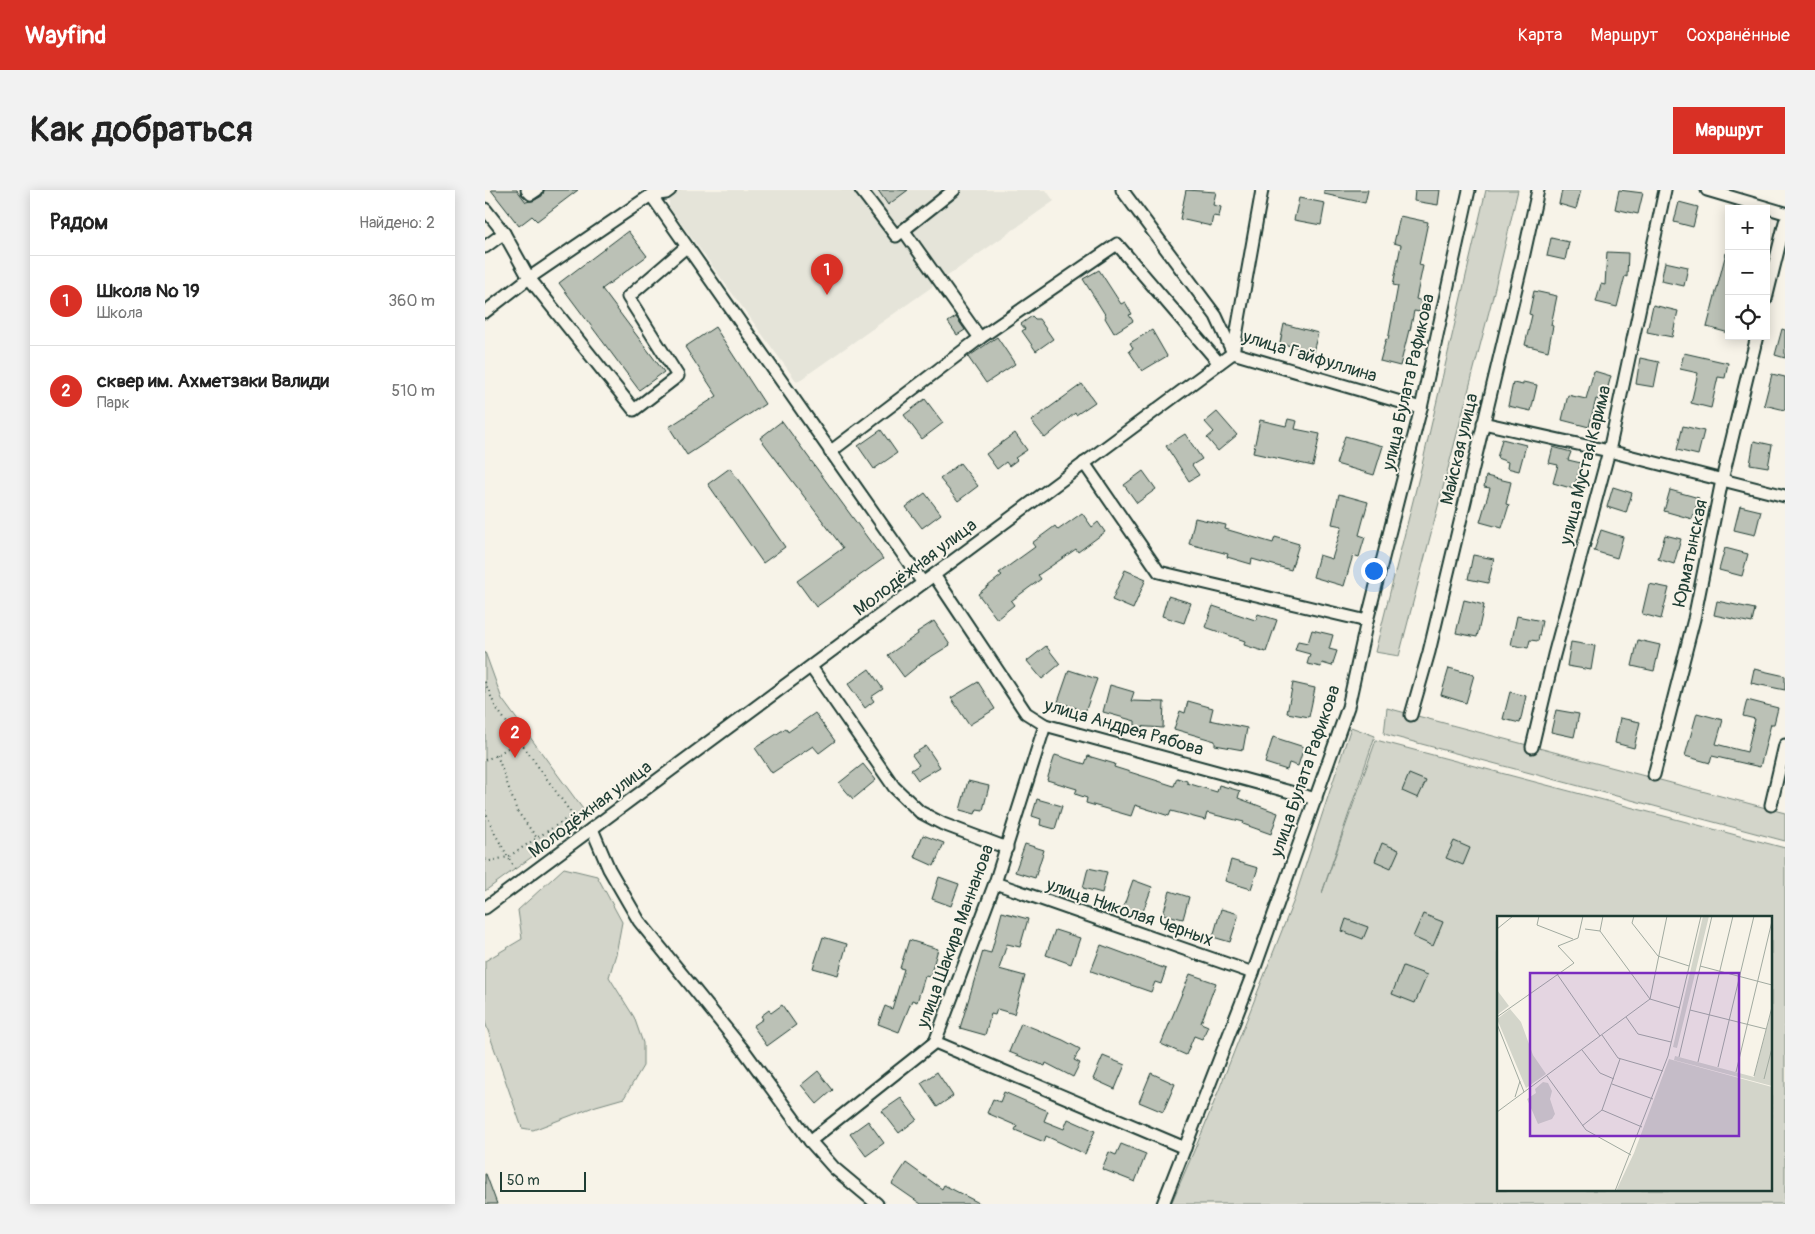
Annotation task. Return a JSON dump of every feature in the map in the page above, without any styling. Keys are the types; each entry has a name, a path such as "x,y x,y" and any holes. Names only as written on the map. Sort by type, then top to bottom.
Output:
{"street":[{"path":"527,190 531,194 537,190"},
{"path":"485,312 529,278 651,195 666,193 671,190"},
{"path":"861,190 896,236 954,190"},
{"name":"улица Гайфуллина","path":"1122,190 1217,316 1233,353 1421,408"},
{"path":"1233,353 1262,190"},
{"name":"улица Булата Рафикова","path":"1163,1204 1253,973 1348,707 1367,621 1421,408 1469,190"},
{"name":"Майская улица","path":"1411,715 1429,652 1538,190"},
{"name":"улица Мустая Карима","path":"1532,746 1609,451 1665,190"},
{"path":"1707,190 1785,213"},
{"path":"651,195 923,583"},
{"path":"485,209 504,233 529,278 634,410 678,376 628,297 686,247"},
{"path":"1767,295 1785,222"},
{"path":"904,231 980,338"},
{"path":"485,247 504,233"},
{"path":"830,452 980,338 1117,244 1219,363"},
{"name":"Юрматынская","path":"1654,776 1694,619 1723,480 1756,340"},
{"name":"Молодёжная улица","path":"485,908 1233,353"},
{"path":"1483,423 1609,451 1785,496"},
{"path":"1084,463 1159,572 1367,621"},
{"name":"улица Андрея Рябова","path":"934,575 1026,713 1045,725 1316,799"},
{"path":"811,667 894,787 920,812 943,824 1007,848"},
{"name":"улица Шакира Маннанова","path":"1045,725 995,883 935,1042 1185,1148"},
{"path":"1771,805 1785,745"},
{"path":"589,832 639,921 745,1052 810,1141 834,1168 877,1204"},
{"name":"улица Николая Черных","path":"995,883 1253,973"},
{"path":"810,1141 935,1042"}],"path":[{"path":"485,682 495,706 572,815 589,832"},
{"path":"485,760 497,755 519,740"},
{"path":"497,755 517,811 537,838"},
{"path":"485,810 494,832 522,881"},
{"path":"485,862 508,857 572,815"}],"shaded area":[{"path":"679,190 1046,190 1054,201 797,382 669,207 669,197"},
{"path":"1486,190 1518,190 1492,300 1399,656 1375,652 1421,469"},
{"path":"485,652 502,699 588,816 485,891"},
{"path":"1387,708 1785,813 1785,841 1384,734"},
{"path":"1351,727 1375,736 1322,893 1376,740 1785,848 1785,1204 1171,1204 1203,1130 1294,900"},
{"path":"564,868 597,876 622,922 616,954 609,977 634,1017 643,1043 643,1066 624,1098 596,1106 533,1130 522,1128 485,1022 485,961 522,939 518,910"}],"building":[{"path":"491,190 517,190 526,202 542,196 544,190 578,190 537,221 532,216 519,226"},
{"path":"878,190 908,190 888,205"},
{"path":"1186,190 1216,192 1213,205 1221,207 1219,217 1213,216 1211,226 1180,219"},
{"path":"1324,190 1368,190 1365,203 1324,194"},
{"path":"1415,190 1440,190 1438,205 1414,201"},
{"path":"1562,190 1581,190 1576,209 1559,204"},
{"path":"1619,190 1643,193 1638,214 1615,209"},
{"path":"1299,198 1325,203 1321,225 1294,220"},
{"path":"1679,202 1698,207 1693,227 1674,222"},
{"path":"1400,216 1428,222 1419,265 1423,266 1416,299 1422,301 1420,312 1414,311 1400,366 1380,361 1386,339 1388,340 1398,286 1393,285 1401,245 1394,243"},
{"path":"628,231 647,256 602,289 664,372 639,390 559,283"},
{"path":"1551,238 1569,242 1565,260 1547,256"},
{"path":"1607,252 1628,253 1627,277 1625,276 1617,307 1596,302 1601,284 1605,285"},
{"path":"1725,257 1725,332 1707,327"},
{"path":"1665,262 1688,267 1684,286 1661,281"},
{"path":"1099,270 1121,304 1125,302 1132,314 1129,315 1133,321 1114,333 1105,318 1106,316 1083,279"},
{"path":"1534,291 1557,296 1548,351 1525,345 1532,315 1529,314"},
{"path":"1653,305 1678,311 1672,337 1647,332"},
{"path":"1032,316 1035,319 1039,319 1053,339 1036,351 1022,331 1025,329 1021,324"},
{"path":"956,317 965,330 957,335 948,322"},
{"path":"1284,324 1318,333 1313,352 1280,343"},
{"path":"715,327 765,404 687,455 669,427 717,396 685,347"},
{"path":"1782,329 1785,330 1785,358 1775,355"},
{"path":"1152,330 1167,356 1142,371 1129,351 1133,348 1130,343"},
{"path":"997,337 1015,364 986,383 968,357"},
{"path":"1684,353 1728,363 1725,378 1718,377 1711,408 1691,403 1698,373 1680,369"},
{"path":"1640,358 1659,362 1654,387 1636,384"},
{"path":"1594,371 1611,376 1604,401 1596,399 1589,427 1562,420 1568,395 1586,399"},
{"path":"1772,374 1785,377 1785,410 1764,405"},
{"path":"1523,382 1537,385 1531,411 1508,406 1513,383 1523,385"},
{"path":"1082,384 1095,402 1076,415 1075,413 1045,438 1031,421"},
{"path":"925,399 943,423 922,439 904,415"},
{"path":"1217,412 1237,435 1218,451 1207,438 1214,432 1205,422"},
{"path":"1288,419 1297,421 1295,429 1320,434 1313,466 1253,453 1260,420 1286,426"},
{"path":"782,421 883,559 816,607 797,581 843,548 760,438"},
{"path":"1683,426 1704,431 1698,455 1677,450"},
{"path":"881,430 897,453 874,469 858,446"},
{"path":"1015,433 1027,450 1015,458 1017,460 1009,466 1006,462 997,469 986,454"},
{"path":"1185,434 1202,459 1192,465 1199,475 1189,481 1166,446"},
{"path":"1345,436 1383,446 1374,475 1336,464"},
{"path":"1502,439 1526,445 1519,471 1507,468 1508,462 1497,458"},
{"path":"1754,441 1772,445 1768,467 1750,464"},
{"path":"1553,447 1571,452 1568,460 1581,463 1574,489 1553,483 1558,465 1549,463"},
{"path":"960,463 978,486 958,501 940,479"},
{"path":"730,468 785,547 763,563 708,484"},
{"path":"1143,471 1156,489 1137,503 1124,485"},
{"path":"1486,476 1511,482 1506,504 1509,505 1502,528 1480,522 1490,488 1484,487"},
{"path":"1613,487 1632,493 1626,513 1607,507"},
{"path":"1670,490 1699,498 1692,519 1664,511"},
{"path":"925,493 941,514 922,528 906,507"},
{"path":"1339,494 1368,502 1359,535 1365,537 1359,557 1353,555 1344,586 1313,577 1319,555 1332,559 1342,526 1332,524"},
{"path":"1740,506 1761,511 1755,535 1734,530"},
{"path":"1082,513 1092,527 1098,522 1105,532 1078,552 1076,549 1038,575 1041,579 1011,601 1014,605 997,619 978,594 1002,575 999,573 1035,547 1032,543 1055,526 1058,530"},
{"path":"1195,518 1226,525 1225,529 1273,543 1275,537 1299,544 1291,570 1252,559 1251,564 1227,557 1228,554 1189,544"},
{"path":"1601,530 1623,537 1617,558 1594,551"},
{"path":"1665,535 1681,539 1674,564 1658,559"},
{"path":"1725,548 1748,554 1742,576 1719,570"},
{"path":"1473,555 1494,559 1488,583 1468,579"},
{"path":"1125,570 1146,579 1133,609 1112,600"},
{"path":"1649,584 1669,588 1661,619 1642,614"},
{"path":"1168,596 1191,603 1184,623 1162,616"},
{"path":"1464,600 1484,605 1477,637 1456,633"},
{"path":"1717,601 1755,609 1752,623 1714,615"},
{"path":"1213,606 1256,620 1258,614 1277,620 1266,652 1244,645 1245,641 1205,627"},
{"path":"1517,616 1542,621 1538,641 1530,640 1528,648 1511,645"},
{"path":"934,621 950,645 921,663 904,677 888,655"},
{"path":"1312,630 1333,635 1329,649 1337,651 1332,666 1322,663 1321,667 1307,664 1310,654 1295,650 1298,641 1308,643"},
{"path":"1638,640 1660,645 1654,671 1632,666"},
{"path":"1571,642 1595,646 1591,670 1567,666"},
{"path":"1046,646 1060,664 1042,679 1027,661"},
{"path":"1449,668 1474,675 1466,703 1441,695"},
{"path":"869,669 883,689 871,697 874,701 865,708 848,684"},
{"path":"1754,669 1785,676 1785,690 1751,683"},
{"path":"1069,670 1097,679 1084,715 1075,712 1077,708 1058,702"},
{"path":"978,682 995,709 969,725 951,698"},
{"path":"1293,683 1315,688 1309,717 1287,713"},
{"path":"1110,685 1134,692 1131,701 1164,702 1163,728 1135,726 1135,721 1103,712"},
{"path":"1510,692 1526,696 1520,723 1503,719"},
{"path":"1747,700 1778,708 1774,724 1771,724 1760,767 1712,756 1710,763 1685,756 1697,713 1723,720 1716,744 1747,752 1755,719 1743,716"},
{"path":"1188,701 1213,708 1210,720 1247,728 1243,750 1215,745 1215,741 1174,729 1180,711 1185,713"},
{"path":"1556,710 1579,714 1574,737 1551,732"},
{"path":"815,713 835,741 819,753 813,746 772,773 755,748 786,728 788,732"},
{"path":"1620,718 1640,722 1634,748 1615,743"},
{"path":"1273,737 1304,747 1298,766 1289,763 1287,770 1265,763"},
{"path":"926,746 940,767 918,780 911,770 919,765 912,755"},
{"path":"1055,755 1085,764 1088,756 1115,764 1114,767 1174,786 1177,778 1217,792 1219,785 1240,791 1238,798 1278,813 1271,834 1243,824 1244,822 1207,813 1205,820 1171,811 1169,816 1135,805 1131,816 1086,803 1087,798 1075,794 1077,789 1047,780"},
{"path":"863,764 876,780 853,799 839,783"},
{"path":"1409,774 1426,781 1418,798 1402,791"},
{"path":"968,781 989,786 983,810 977,809 975,814 960,810"},
{"path":"1037,799 1062,806 1055,829 1040,825 1041,819 1032,816"},
{"path":"923,835 944,843 934,866 914,857"},
{"path":"1454,841 1470,848 1463,865 1446,858"},
{"path":"1382,843 1399,850 1391,868 1375,861"},
{"path":"1025,844 1044,850 1035,878 1015,872"},
{"path":"1231,860 1258,868 1251,889 1225,881"},
{"path":"1088,868 1107,872 1102,893 1083,888"},
{"path":"939,877 959,884 951,906 932,899"},
{"path":"1133,880 1152,887 1142,914 1123,908"},
{"path":"1170,891 1189,897 1183,919 1163,914"},
{"path":"1221,909 1239,914 1230,942 1213,937"},
{"path":"1002,912 1028,919 1020,947 1007,944 999,969 1025,976 1014,1014 997,1009 995,1015 991,1014 985,1035 960,1028 983,951 991,953"},
{"path":"1423,914 1443,922 1433,946 1413,937"},
{"path":"1346,919 1368,927 1363,939 1342,931"},
{"path":"1055,930 1080,938 1071,964 1046,955"},
{"path":"823,937 847,944 838,975 813,968"},
{"path":"909,940 938,949 930,977 925,976 917,1002 912,1000 899,1032 878,1024 885,1006 892,1009 904,969 900,968"},
{"path":"1101,945 1166,969 1161,984 1155,982 1151,992 1091,971"},
{"path":"1403,966 1427,975 1415,1003 1392,994"},
{"path":"1190,974 1216,983 1201,1023 1208,1026 1202,1039 1194,1036 1186,1055 1161,1044"},
{"path":"782,1005 796,1025 767,1046 753,1026 763,1019 761,1016 769,1010 771,1013"},
{"path":"1021,1023 1080,1049 1074,1060 1080,1063 1073,1077 1046,1063 1045,1066 1009,1052"},
{"path":"1103,1056 1125,1065 1115,1089 1093,1079"},
{"path":"818,1071 833,1090 817,1104 801,1085"},
{"path":"937,1072 953,1096 937,1107 921,1083"},
{"path":"1151,1073 1175,1084 1163,1112 1139,1102"},
{"path":"1004,1092 1048,1111 1044,1121 1064,1129 1068,1119 1095,1131 1085,1154 1046,1136 1044,1142 1015,1130 1017,1126 987,1113 993,1099 1000,1102"},
{"path":"901,1098 917,1119 899,1133 882,1111"},
{"path":"868,1121 884,1143 866,1156 850,1134"},
{"path":"1121,1144 1146,1154 1135,1182 1102,1169 1109,1152 1116,1155"},
{"path":"906,1163 942,1189 944,1185 981,1204 921,1204 892,1184"},
{"path":"486,1174 497,1204 485,1204"}],"place":[{"name":"Школа № 19","path":"827,295"},
{"name":"сквер им. Ахметзаки Валиди","path":"515,758"}]}
